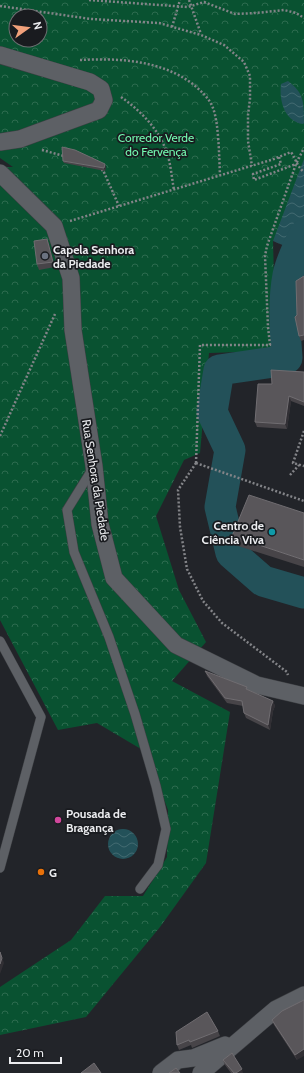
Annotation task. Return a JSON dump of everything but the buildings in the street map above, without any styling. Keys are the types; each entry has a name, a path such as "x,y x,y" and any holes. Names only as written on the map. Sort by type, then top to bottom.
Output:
{"street":[{"path":"0,55 90,82 101,89 104,100 99,110 20,139 0,142"},
{"path":"0,173 54,226"},
{"name":"Rua Senhora da Piedade","path":"54,226 71,278 73,330 94,466 100,524 114,578 176,646 258,685 298,695"},
{"path":"200,1073 276,1009 304,995"},
{"path":"161,1073 178,1060 193,1058 240,1039"}],"lane":[{"path":"94,466 67,510 74,552 109,637 135,714 156,786 166,829 158,865 140,889"},
{"path":"0,641 41,717 0,868"}],"path":[{"path":"89,0 179,6 191,6 204,2 235,14 284,10 296,13 304,18"},
{"path":"172,27 180,0"},
{"path":"189,0 201,35"},
{"path":"0,6 92,19 159,23 201,35 224,45 244,62 250,76 248,134 252,166"},
{"path":"78,60 108,59 145,64 164,69 182,77 204,93 213,108 216,123 220,175"},
{"path":"101,89 117,94 150,122 159,135 168,157 174,190"},
{"path":"298,695 287,672 222,623 204,601 187,569 180,527 178,490 196,463 200,345 270,345 265,256 267,246 304,148"},
{"path":"37,149 67,157"},
{"path":"54,226 252,166 291,152 297,165 304,172"},
{"path":"279,157 281,164 253,174 254,180 297,165"},
{"path":"96,168 103,170 119,206"},
{"path":"0,436 56,312"},
{"path":"304,431 293,463 304,466"},
{"path":"196,463 304,501"},
{"path":"290,475 299,465"}],"green space":[{"name":"Corredor Verde do Fervença","path":"0,0 304,0 304,189 273,241 276,351 209,353 200,453 184,460 156,516 179,590 206,642 172,681 230,712 206,863 160,927 86,1017 0,1035 0,987 71,940 105,896 143,896 167,857 168,810 146,752 97,723 58,730 0,620 0,167 13,167 0,158"}],"water":[{"path":"288,81 297,90 302,99 304,109 303,124 291,119 284,109 281,97 281,84"},
{"path":"304,159 304,254 273,241"},
{"path":"286,342 291,342 290,367 223,377 220,410 206,409 209,363 271,356 282,348 279,345"},
{"path":"123,829 134,833 138,844 134,855 123,859 112,855 108,844 112,833"}],"waterway":[{"path":"304,235 291,265 286,285 285,316 287,358 274,362 219,370 212,412 230,450 220,507 231,553 263,581 304,593"}],"place":[{"name":"Capela Senhora da Piedade","path":"45,256"},
{"name":"Centro de Ciência Viva","path":"272,532"},
{"name":"Pousada de Bragança","path":"58,820"},
{"name":"G","path":"41,872"}]}
